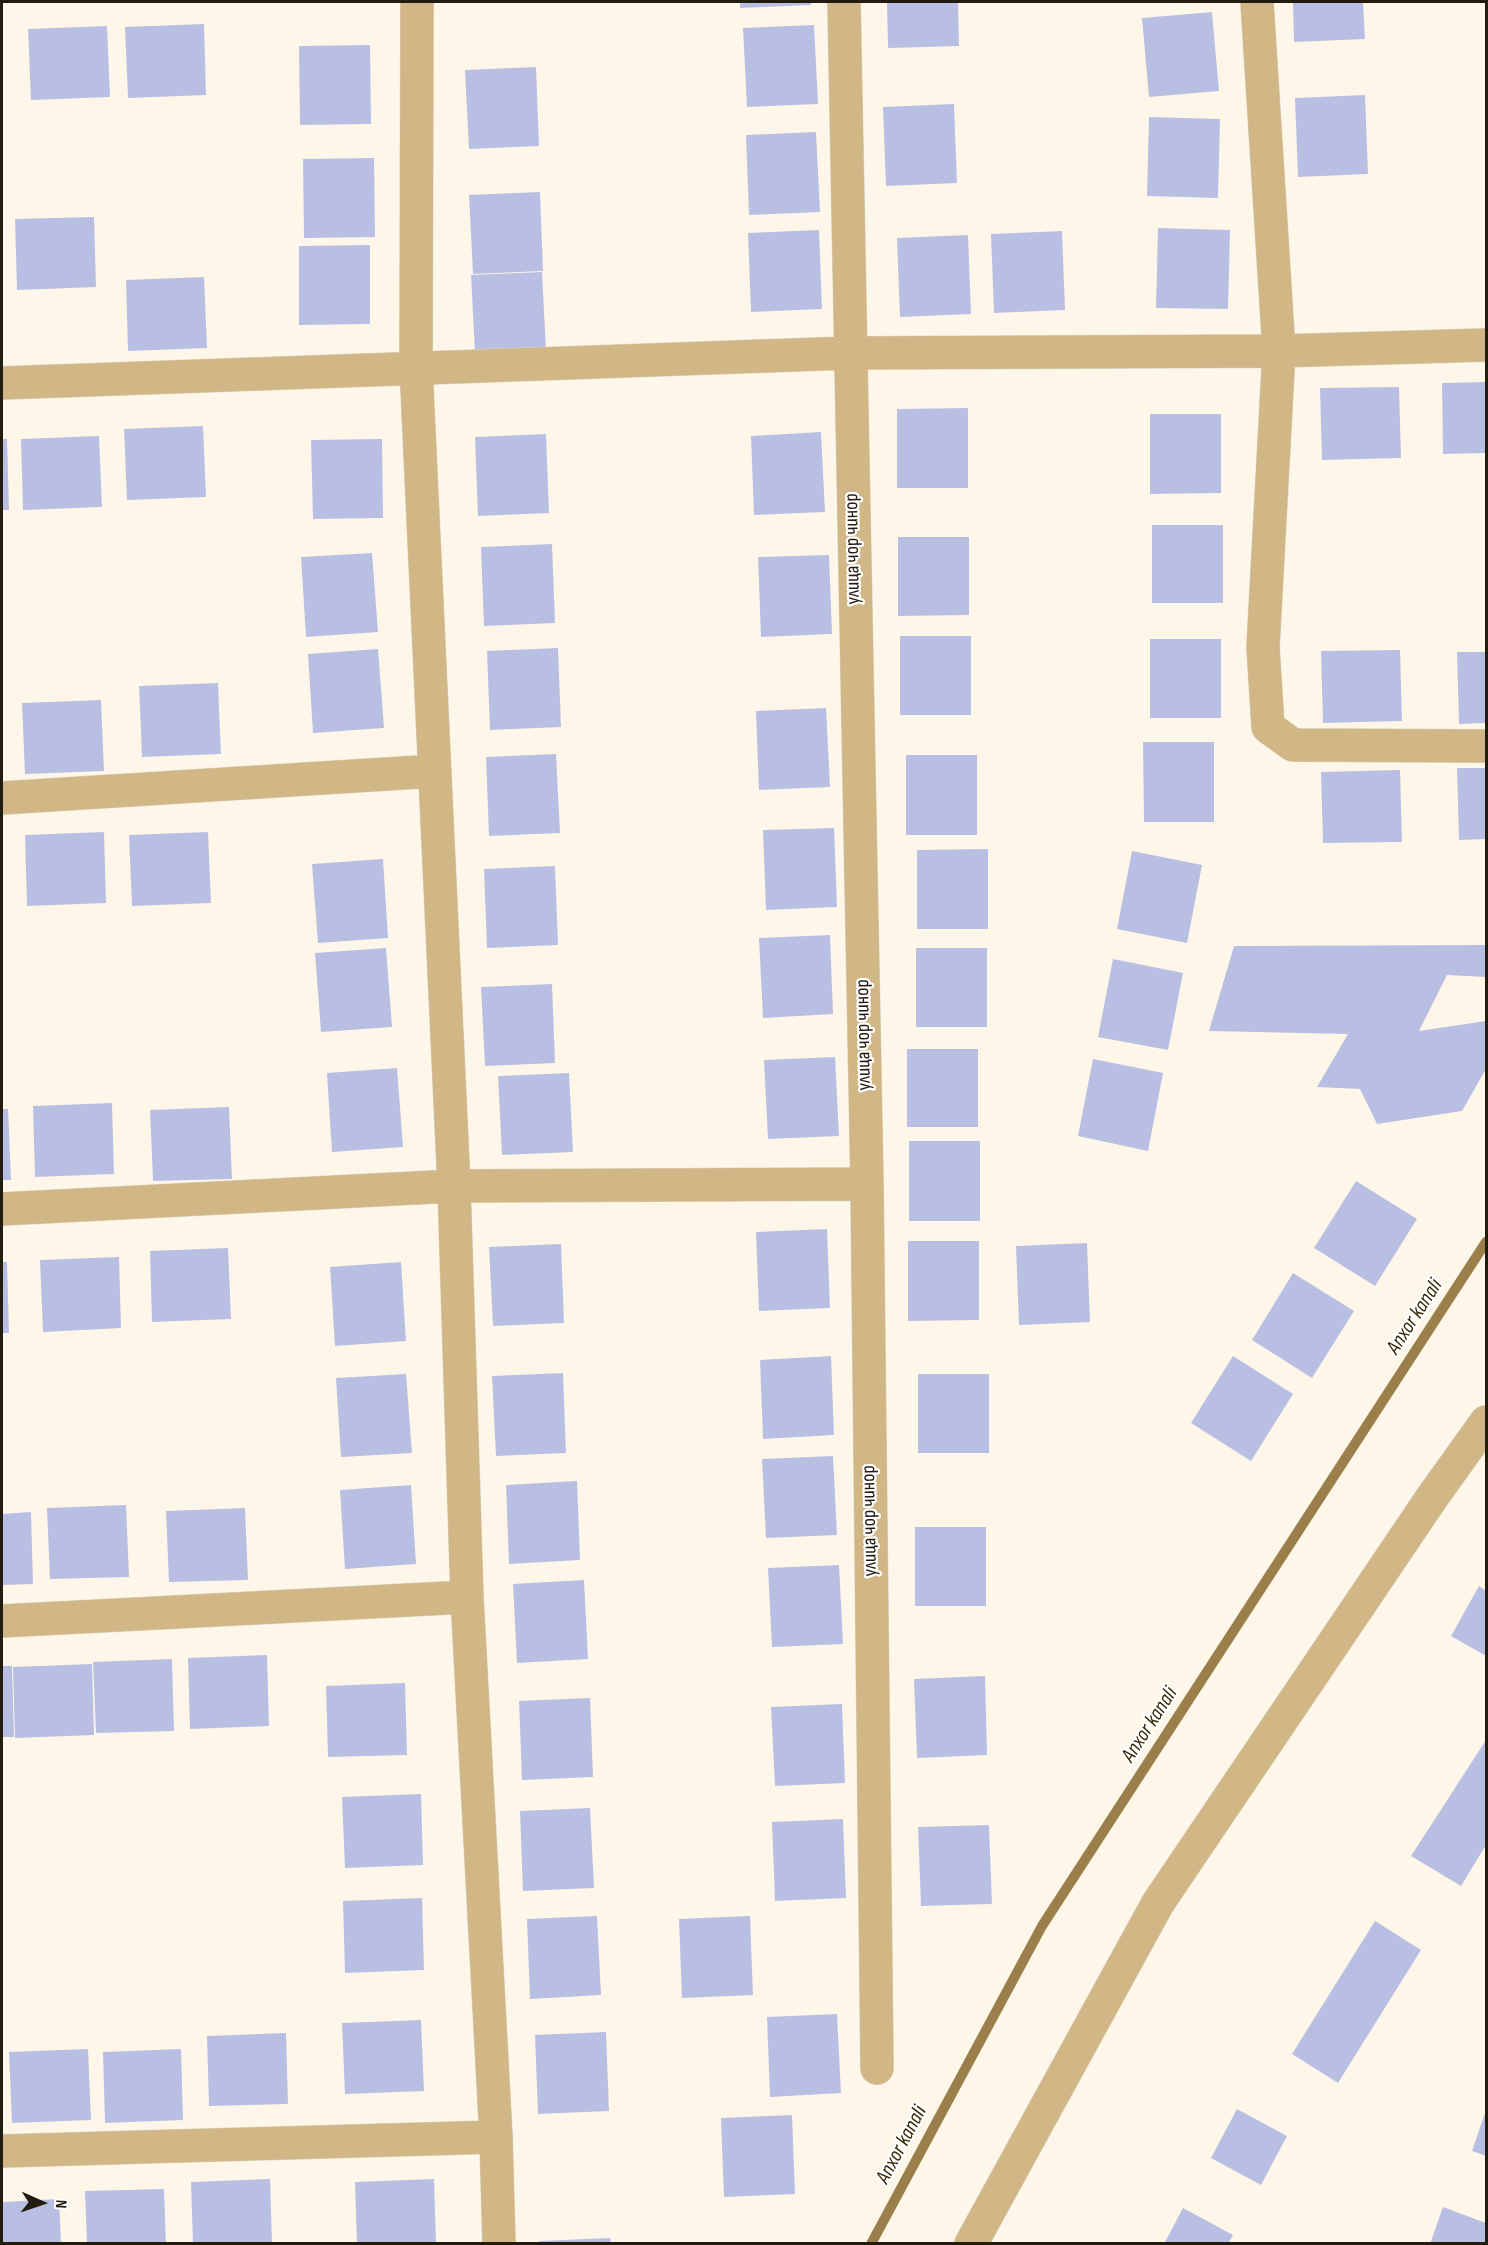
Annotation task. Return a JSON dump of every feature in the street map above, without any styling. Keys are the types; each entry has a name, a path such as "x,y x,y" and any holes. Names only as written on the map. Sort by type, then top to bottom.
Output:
{"street":[{"path":"417,2 416,367 454,1186 467,1597 496,2137 499,2244"},
{"name":"улица чор чинор","path":"844,2 849,353 867,1184 877,2068"},
{"path":"1257,2 1280,351 1263,648 1268,727 1293,745 1486,746"},
{"path":"2,383 849,353 1280,351 1486,345"},
{"path":"2,798 435,771"},
{"path":"2,1209 454,1186 867,1184"},
{"path":"971,2244 1158,1903 1433,1496 1486,1422"},
{"path":"2,1621 467,1597"},
{"path":"2,2151 496,2137"}],"building":[{"path":"740,2 811,2 811,5 740,8"},
{"path":"887,2 958,2 959,46 888,48"},
{"path":"1293,2 1363,2 1365,39 1294,42"},
{"path":"1212,12 1219,91 1149,97 1142,18"},
{"path":"204,24 206,95 128,98 125,27"},
{"path":"814,25 818,104 747,107 743,28"},
{"path":"107,26 110,97 31,100 28,29"},
{"path":"370,45 371,124 300,125 299,46"},
{"path":"536,67 539,146 469,149 465,70"},
{"path":"1365,95 1368,174 1298,177 1295,98"},
{"path":"954,104 957,183 886,186 883,107"},
{"path":"1149,117 1220,119 1218,198 1147,196"},
{"path":"816,132 820,212 749,215 746,135"},
{"path":"374,158 375,237 304,238 303,159"},
{"path":"540,192 543,271 473,274 469,195"},
{"path":"94,217 96,287 17,290 15,219"},
{"path":"1158,228 1230,230 1228,309 1156,308"},
{"path":"819,230 822,309 751,312 748,233"},
{"path":"1062,231 1065,310 994,313 991,234"},
{"path":"968,235 971,314 900,317 897,238"},
{"path":"370,245 370,324 299,325 299,246"},
{"path":"542,272 546,351 475,354 471,275"},
{"path":"204,277 207,348 128,351 126,280"},
{"path":"1486,382 1486,453 1443,454 1442,383"},
{"path":"1399,387 1401,458 1322,460 1320,388"},
{"path":"968,408 968,488 897,488 897,409"},
{"path":"1150,414 1221,414 1221,493 1150,494"},
{"path":"203,426 206,497 127,500 124,429"},
{"path":"821,432 825,512 754,515 751,436"},
{"path":"546,434 549,513 478,516 475,437"},
{"path":"99,436 102,507 23,510 21,439"},
{"path":"2,439 7,439 9,510 2,510"},
{"path":"382,439 383,518 313,519 311,440"},
{"path":"1152,525 1223,525 1223,603 1152,603"},
{"path":"898,537 969,537 969,615 898,616"},
{"path":"552,544 555,623 484,626 481,547"},
{"path":"372,553 378,632 306,637 301,557"},
{"path":"829,555 832,634 761,637 758,557"},
{"path":"900,636 971,636 971,715 900,715"},
{"path":"1150,639 1221,639 1221,718 1150,718"},
{"path":"558,648 561,727 490,730 487,651"},
{"path":"378,649 384,728 313,733 308,654"},
{"path":"1400,650 1402,721 1323,723 1321,651"},
{"path":"1457,652 1486,652 1486,723 1459,724"},
{"path":"218,683 221,754 142,757 139,686"},
{"path":"101,700 104,771 25,774 22,703"},
{"path":"826,708 830,787 759,790 756,711"},
{"path":"1143,742 1214,742 1214,822 1144,822"},
{"path":"556,754 560,833 489,836 486,757"},
{"path":"906,755 977,755 977,835 906,835"},
{"path":"1457,768 1486,768 1486,839 1459,840"},
{"path":"1400,770 1402,842 1323,843 1321,772"},
{"path":"834,828 837,907 766,910 763,830"},
{"path":"104,832 106,903 27,906 25,835"},
{"path":"208,832 211,903 132,906 129,835"},
{"path":"988,849 988,929 917,929 917,850"},
{"path":"1132,851 1202,865 1187,943 1117,929"},
{"path":"383,859 388,938 318,943 312,864"},
{"path":"555,866 558,945 487,948 484,869"},
{"path":"830,935 833,1014 763,1018 759,938"},
{"path":"1486,945 1486,977 1447,975 1419,1031 1486,1021 1486,1069 1462,1111 1377,1124 1360,1089 1317,1087 1348,1034 1209,1031 1234,946"},
{"path":"386,948 392,1027 321,1032 315,953"},
{"path":"916,948 987,948 987,1027 916,1027"},
{"path":"1113,959 1183,973 1168,1050 1098,1037"},
{"path":"552,984 555,1063 485,1066 481,987"},
{"path":"907,1049 978,1049 978,1127 907,1127"},
{"path":"835,1057 839,1136 768,1139 764,1060"},
{"path":"1093,1059 1163,1073 1148,1151 1078,1136"},
{"path":"397,1068 403,1147 332,1152 327,1073"},
{"path":"569,1073 573,1152 502,1155 498,1076"},
{"path":"112,1103 114,1174 35,1177 33,1106"},
{"path":"229,1107 232,1179 153,1181 150,1110"},
{"path":"2,1109 8,1109 11,1180 2,1180"},
{"path":"909,1141 980,1141 980,1221 909,1221"},
{"path":"1356,1181 1417,1219 1375,1286 1314,1248"},
{"path":"827,1229 830,1308 759,1311 756,1232"},
{"path":"908,1241 979,1241 979,1320 908,1321"},
{"path":"1087,1243 1090,1322 1019,1325 1016,1246"},
{"path":"561,1244 564,1323 493,1326 489,1247"},
{"path":"228,1248 231,1319 152,1322 150,1251"},
{"path":"119,1257 121,1328 43,1332 40,1260"},
{"path":"2,1262 7,1262 9,1333 2,1333"},
{"path":"401,1262 406,1341 335,1346 330,1267"},
{"path":"1293,1273 1354,1311 1312,1378 1252,1340"},
{"path":"831,1356 834,1435 763,1439 760,1360"},
{"path":"1233,1356 1293,1394 1251,1461 1191,1423"},
{"path":"563,1373 566,1453 496,1456 492,1376"},
{"path":"406,1374 412,1453 341,1457 336,1378"},
{"path":"918,1374 989,1374 989,1453 918,1453"},
{"path":"833,1456 837,1535 766,1538 762,1459"},
{"path":"577,1481 580,1560 509,1564 506,1485"},
{"path":"411,1485 416,1564 345,1569 340,1490"},
{"path":"126,1505 129,1577 50,1579 47,1508"},
{"path":"245,1508 248,1580 169,1582 166,1511"},
{"path":"31,1512 33,1584 2,1585 2,1514"},
{"path":"915,1527 986,1527 986,1606 915,1606"},
{"path":"839,1565 843,1644 772,1647 768,1568"},
{"path":"584,1580 588,1659 517,1663 513,1584"},
{"path":"1479,1586 1486,1591 1486,1656 1451,1636"},
{"path":"267,1655 269,1726 190,1729 188,1658"},
{"path":"172,1659 174,1731 96,1733 93,1662"},
{"path":"92,1664 94,1735 15,1738 13,1667"},
{"path":"2,1666 12,1666 14,1737 2,1737"},
{"path":"985,1676 987,1755 917,1758 914,1679"},
{"path":"405,1683 407,1755 328,1757 326,1686"},
{"path":"590,1698 593,1777 522,1780 519,1701"},
{"path":"842,1704 845,1783 775,1786 771,1707"},
{"path":"1486,1740 1486,1845 1461,1886 1411,1856"},
{"path":"421,1794 423,1865 345,1868 342,1797"},
{"path":"590,1808 594,1888 523,1891 520,1811"},
{"path":"843,1819 846,1898 775,1901 772,1822"},
{"path":"989,1825 992,1904 921,1906 918,1827"},
{"path":"422,1898 424,1970 345,1973 343,1901"},
{"path":"597,1916 601,1995 530,1999 527,1919"},
{"path":"750,1916 753,1995 682,1998 679,1919"},
{"path":"1375,1921 1421,1950 1338,2083 1292,2054"},
{"path":"837,2014 841,2093 770,2097 767,2017"},
{"path":"421,2020 424,2091 345,2094 342,2023"},
{"path":"606,2032 609,2111 538,2114 535,2035"},
{"path":"286,2033 288,2104 209,2106 207,2036"},
{"path":"88,2049 91,2120 12,2123 9,2052"},
{"path":"181,2049 183,2120 105,2123 103,2052"},
{"path":"1237,2109 1287,2136 1261,2185 1211,2158"},
{"path":"1486,2110 1486,2156 1472,2151"},
{"path":"792,2115 795,2194 724,2197 721,2118"},
{"path":"270,2179 272,2244 193,2244 191,2182"},
{"path":"434,2179 436,2244 357,2244 355,2182"},
{"path":"164,2189 166,2244 87,2244 85,2191"},
{"path":"59,2199 61,2244 2,2244 2,2202"},
{"path":"1443,2207 1486,2223 1486,2244 1430,2244"},
{"path":"1183,2208 1233,2235 1228,2244 1164,2244"},
{"path":"610,2238 611,2244 540,2244 539,2241"}],"waterway":[{"name":"Anxor kanali","path":"871,2244 1042,1926 1486,1242"}]}
